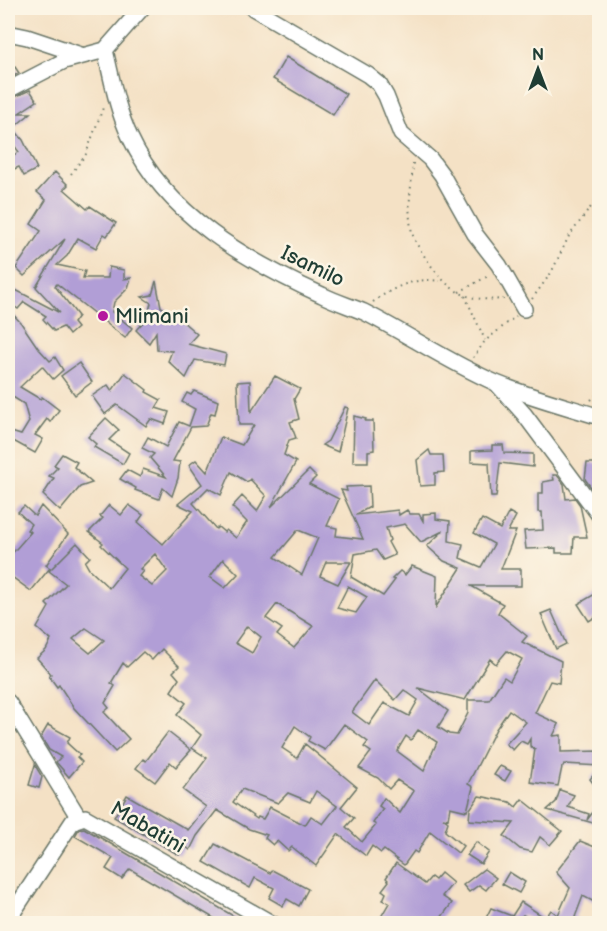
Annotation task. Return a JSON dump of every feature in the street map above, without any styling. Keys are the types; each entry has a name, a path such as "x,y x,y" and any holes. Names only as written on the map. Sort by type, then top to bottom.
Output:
{"street":[{"path":"8,90 81,55 105,50 142,8"},
{"path":"253,8 368,75 379,84 401,134 442,175 475,234 500,266 521,303"},
{"path":"8,33 81,55"},
{"name":"Isamilo","path":"105,50 125,125 141,160 182,208 220,240 262,265 362,312 496,383 549,403 600,417"},
{"path":"496,383 524,414 600,516"},
{"path":"8,702 79,818"},
{"name":"Mabatini","path":"8,916 67,830 79,818 90,818 273,924"}],"path":[{"path":"71,174 86,154 113,83"},
{"path":"414,145 409,206 411,229 416,245 442,281 465,296 521,303"},
{"path":"467,368 485,341 521,303 542,288 569,236 600,195"},
{"path":"459,292 481,281 500,266"},
{"path":"362,312 384,294 407,283 419,279 442,281"},
{"path":"465,296 485,341"}],"building":[{"path":"286,57 346,94 333,115 273,79"},
{"path":"15,67 19,73 10,78 8,72"},
{"path":"30,90 37,101 19,113 31,113 13,128 23,140 37,169 24,176 19,167 14,169 8,162 8,158 19,152 8,137 8,100"},
{"path":"55,172 68,185 64,189 87,209 90,206 116,223 107,236 104,234 96,248 78,238 67,256 57,265 85,271 83,278 108,278 109,267 124,270 124,279 131,278 128,288 114,302 112,312 132,328 125,338 57,284 55,286 78,316 73,323 77,328 69,335 63,327 54,331 43,319 46,316 24,302 18,309 8,302 8,286 60,313 36,287 65,239 24,276 16,268 41,231 31,224 46,200 37,192"},
{"path":"156,281 161,307 182,318 181,320 197,334 188,344 226,354 224,365 195,360 186,378 168,361 172,351 157,350 156,332 149,343 136,330 147,318 151,303 142,297 152,295"},
{"path":"8,309 38,348 50,361 55,357 63,370 53,379 42,366 20,387 40,399 42,397 59,410 50,422 47,419 35,435 43,439 35,453 8,438 8,431 21,435 29,422 24,404 8,394"},
{"path":"79,363 92,382 75,395 61,376"},
{"path":"125,373 147,390 146,392 161,400 156,408 169,412 165,424 151,419 146,426 117,405 105,414 92,396 108,385 112,391"},
{"path":"275,376 300,389 294,399 299,419 290,422 296,438 289,440 284,455 296,462 271,507 309,470 316,477 309,484 339,499 327,526 337,528 336,536 363,539 341,490 347,491 346,487 369,486 370,507 355,515 398,510 399,515 407,510 410,514 419,514 423,521 423,514 436,513 436,519 450,521 449,541 463,544 460,558 481,567 494,544 474,533 482,519 500,529 509,512 516,516 508,531 516,531 501,569 521,569 521,586 471,586 503,604 498,613 527,636 522,642 561,661 559,683 550,681 535,713 559,724 553,736 561,735 561,752 600,751 600,766 565,764 562,767 558,786 530,782 535,749 530,746 530,739 527,744 521,741 513,750 506,744 526,722 509,710 496,729 468,784 473,787 467,811 450,807 448,819 443,818 448,822 445,831 463,846 458,853 430,831 417,853 414,851 404,865 384,850 381,853 372,846 366,856 338,834 316,866 292,847 288,851 277,841 273,845 265,838 267,835 249,829 217,810 197,836 190,850 185,846 179,855 114,817 127,795 188,830 206,807 183,790 207,758 192,748 201,735 177,715 186,703 171,691 179,679 173,672 179,666 162,649 152,660 143,652 127,667 123,663 111,683 115,686 105,703 109,708 104,712 129,739 115,752 74,708 37,658 46,650 51,640 37,628 49,607 46,604 66,584 49,571 77,543 90,557 85,562 89,569 109,588 125,568 101,545 103,543 89,532 103,518 100,516 109,505 121,515 129,505 143,515 138,522 163,544 193,511 178,504 202,484 189,465 196,460 207,472 221,437 242,445 254,425 239,425 237,382 250,381 251,412","holes":["231,472 247,482 250,479 266,496 257,511 242,496 232,507 247,522 236,538 226,530 224,532 218,527 216,529 193,503 208,488 221,495","405,524 421,542 443,531 427,546 444,561 461,568 436,607 437,576 412,566 405,575 400,571 392,579 395,580 383,596 351,577 355,554 376,550 383,560 395,555 388,542 390,540 386,528","298,530 318,538 302,575 275,557","155,554 167,571 152,586 139,576 143,571 140,569","223,559 238,574 225,588 210,577","326,562 351,562 338,584 320,576","348,586 367,597 356,613 337,608","277,604 313,626 294,648 277,635 282,629 266,618","247,626 261,637 252,653 235,643","86,628 104,640 90,653 73,639","507,651 522,659 510,681 504,677 489,700 468,700 468,713 457,735 449,734 438,727 448,711 418,688 465,700 490,659 496,664","375,680 395,700 404,690 418,700 409,716 384,703 369,725 352,712","344,724 368,742 364,747 371,752 359,768 378,778 389,789 397,780 414,791 400,813 384,798 379,806 383,809 373,823 376,825 362,842 346,827 354,818 341,807 357,787 305,744 297,758 282,748 295,726 310,737 308,741 325,750","418,730 437,742 424,771 397,751 406,736 411,740","242,789 278,803 288,793 310,802 316,791 337,806 323,824 311,816 305,825 270,807 263,819 258,817 257,819 233,802"]},
{"path":"194,391 218,401 215,414 211,413 206,426 191,427 173,461 180,462 172,496 163,488 159,499 135,490 136,488 120,479 127,470 140,477 143,469 166,477 150,458 154,454 142,448 148,437 166,447 179,422 189,426 195,409 182,402 187,393 191,395"},
{"path":"345,407 348,408 338,452 322,445 328,441"},
{"path":"354,416 366,419 365,421 373,421 374,450 368,451 368,462 353,462"},
{"path":"106,418 119,430 109,440 129,453 123,464 94,447 96,444 88,437"},
{"path":"492,445 503,445 504,453 533,454 533,467 500,463 496,497 491,497 489,463 471,462 471,451 492,450"},
{"path":"429,450 431,455 443,455 444,472 435,473 435,485 420,486 417,460"},
{"path":"62,454 77,462 74,467 92,483 80,487 60,511 43,495 54,478 49,476 58,467 54,465"},
{"path":"587,463 600,463 600,492 595,493 585,479"},
{"path":"553,475 557,475 564,484 566,499 575,498 580,505 587,537 574,537 573,553 556,553 556,548 526,549 524,531 543,530 542,512 538,512 538,493 543,493 543,482 554,480"},
{"path":"24,506 35,516 41,506 68,534 46,565 50,568 31,591 8,574 8,558 31,532 27,530 31,524 18,512"},
{"path":"600,591 600,614 589,621 578,604"},
{"path":"551,610 566,644 556,649 541,614"},
{"path":"48,725 70,737 67,743 80,755 77,757 82,762 69,777 56,762 61,757 49,750 41,737"},
{"path":"168,732 191,750 176,767 170,762 155,782 136,768 143,759 146,761"},
{"path":"35,765 42,777 39,788 29,785"},
{"path":"500,766 511,771 505,781 494,775"},
{"path":"600,768 600,782 596,787 590,779"},
{"path":"560,790 574,795 568,807 589,814 587,820 600,803 600,825 547,810 556,802"},
{"path":"479,796 510,802 516,807 522,799 562,831 550,845 540,837 532,852 520,849 504,836 514,823 469,820 470,809"},
{"path":"84,828 247,924 214,924 217,920 130,869 122,879 106,869 113,858 75,836 79,829"},
{"path":"580,841 600,849 600,905 583,896 575,917 581,924 549,924 544,920 551,910 558,915 570,888 556,872"},
{"path":"476,842 489,852 481,864 467,855"},
{"path":"215,844 270,873 272,870 308,889 299,906 287,899 283,906 269,898 274,888 255,878 250,888 204,862"},
{"path":"396,863 425,884 431,877 435,880 441,873 453,883 442,896 452,903 441,918 447,924 403,924 395,918 392,923 381,917 389,903 383,900 386,893 382,890 389,881 386,878"},
{"path":"484,869 496,878 486,890 479,885 469,892 463,885"},
{"path":"509,872 525,882 519,893 502,884"},
{"path":"521,902 544,917 541,924 523,915 520,918 529,921 529,924 483,924 491,908 512,916"}],"place":[{"name":"Mlimani","path":"103,316"}]}
